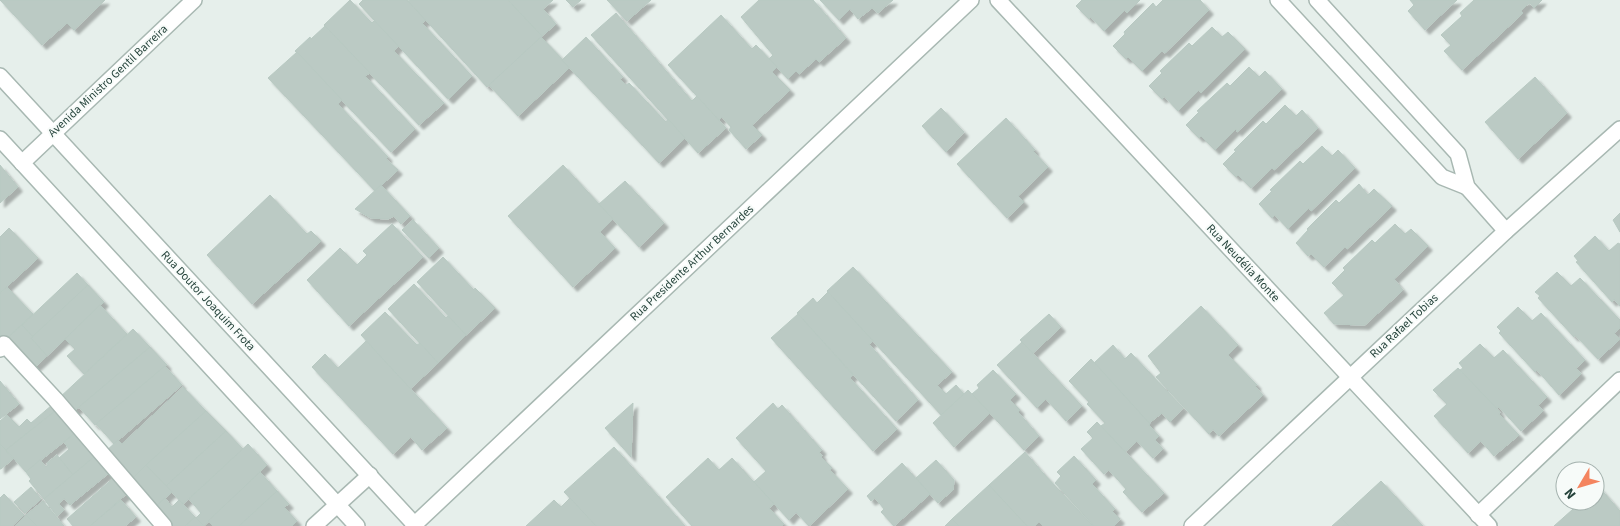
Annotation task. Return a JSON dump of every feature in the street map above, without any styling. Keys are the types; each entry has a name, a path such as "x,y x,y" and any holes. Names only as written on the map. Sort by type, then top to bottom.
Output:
{"street":[{"name":"Avenida Ministro Gentil Barreira","path":"22,162 194,0"},
{"name":"Rua Presidente Arthur Bernardes","path":"414,526 971,0"},
{"name":"Rua Neudélia Monte","path":"998,0 1489,526"},
{"path":"1278,0 1442,177 1467,187"},
{"path":"1318,0 1458,154 1467,187 1506,231"},
{"name":"Rua Doutor Joaquim Frota","path":"0,76 370,475 414,526"},
{"name":"Rua Rafael Tobias","path":"1192,526 1506,231 1620,129"},
{"path":"0,139 357,526"},
{"path":"0,349 4,344 55,399 164,526"},
{"path":"1478,515 1620,380"},
{"path":"314,526 370,475"}],"building":[{"path":"0,0 105,0 74,30 67,23 42,45"},
{"path":"350,0 372,23 375,20 399,45 394,51 444,103 419,125 324,25"},
{"path":"363,0 407,0 426,20 422,23 472,76 449,99 447,98 359,4"},
{"path":"508,0 542,36 487,87 408,1"},
{"path":"508,0 553,0 543,9 556,24 542,36"},
{"path":"566,0 581,0 573,7"},
{"path":"607,0 651,0 627,21"},
{"path":"759,0 813,0 846,38 819,62 816,59 799,74 796,71 788,79 769,59 773,55 741,17"},
{"path":"820,0 893,0 878,13 872,8 858,19 850,9 839,20"},
{"path":"1082,0 1140,0 1127,13 1125,10 1104,31 1091,17 1089,19 1076,6"},
{"path":"1163,0 1200,0 1209,10 1165,53 1162,51 1142,71 1113,46 1153,3 1156,7"},
{"path":"1410,0 1457,0 1425,30 1408,11 1414,5"},
{"path":"1474,0 1542,0 1534,8 1530,3 1527,5 1521,11 1523,13 1462,70 1444,51 1451,45 1441,35 1462,16 1460,13"},
{"path":"616,13 692,101 697,96 726,128 698,153 591,35"},
{"path":"721,15 752,49 756,45 777,67 772,72 790,90 752,125 762,135 746,149 729,130 731,127 722,117 719,120 668,65"},
{"path":"325,26 370,73 365,76 415,129 391,152 295,51"},
{"path":"1212,27 1222,37 1228,32 1245,49 1201,93 1199,90 1178,111 1164,96 1162,99 1149,86 1162,73 1160,71 1189,43 1192,46"},
{"path":"541,37 570,67 518,116 489,85"},
{"path":"586,37 623,77 620,79 626,85 629,83 666,122 668,119 685,138 659,163 562,60"},
{"path":"297,52 342,100 338,104 398,170 375,191 268,78"},
{"path":"1249,67 1259,77 1265,71 1282,89 1237,132 1236,129 1215,150 1186,125 1199,112 1197,111 1227,83 1230,86"},
{"path":"1535,77 1567,113 1518,159 1485,122"},
{"path":"1285,105 1296,116 1302,110 1318,128 1274,170 1272,168 1251,188 1223,164 1263,121 1266,124"},
{"path":"941,108 964,132 946,152 922,126"},
{"path":"1006,118 1048,167 1018,196 1024,202 1007,218 957,164"},
{"path":"1322,146 1332,156 1338,150 1355,168 1311,211 1309,208 1288,229 1275,215 1272,218 1259,204 1272,191 1270,190 1300,161 1303,164"},
{"path":"0,165 18,187 0,203"},
{"path":"563,165 613,219 600,232 615,248 573,287 508,216"},
{"path":"625,181 664,223 639,247 599,204"},
{"path":"1359,184 1368,195 1374,189 1392,206 1347,249 1345,247 1324,267 1311,254 1308,256 1296,243 1336,200 1339,203"},
{"path":"381,185 410,216 401,224 394,216 388,219 371,218 355,209"},
{"path":"270,195 307,234 311,231 321,241 252,304 207,255"},
{"path":"1620,213 1620,232 1613,220"},
{"path":"413,220 439,248 429,258 402,230"},
{"path":"392,224 423,257 349,326 307,280 340,248 357,265 367,255 363,251"},
{"path":"1395,224 1405,234 1411,229 1428,246 1394,279 1403,290 1365,325 1334,324 1324,313 1344,295 1332,283 1345,270 1343,268 1372,240 1375,243"},
{"path":"9,228 38,258 0,293 0,237"},
{"path":"1595,236 1609,251 1618,243 1620,244 1620,306 1614,299 1612,302 1576,262 1578,261 1574,256"},
{"path":"443,257 474,290 475,288 495,308 466,335 417,282"},
{"path":"853,267 952,372 937,385 946,394 956,385 964,394 941,415 827,291"},
{"path":"1557,272 1571,286 1580,278 1620,320 1620,328 1614,333 1620,339 1598,359 1575,335 1574,337 1538,298 1540,296 1535,292"},
{"path":"77,273 88,285 33,337 22,325"},
{"path":"414,284 446,318 448,316 466,335 438,363 388,309"},
{"path":"88,285 104,302 47,356 31,338"},
{"path":"7,287 33,314 5,340 0,335 0,293"},
{"path":"828,292 873,341 869,344 918,400 896,421 797,313 813,298 817,303"},
{"path":"100,305 127,334 84,374 67,356 75,349 65,339"},
{"path":"1201,306 1238,345 1228,355 1257,385 1255,386 1263,395 1219,436 1213,429 1209,434 1156,377 1161,373 1148,356"},
{"path":"1518,307 1532,321 1541,313 1585,360 1576,368 1581,374 1559,395 1537,370 1535,372 1499,333 1501,331 1497,327"},
{"path":"385,312 417,345 420,343 438,363 410,389 361,335"},
{"path":"798,314 853,375 850,378 897,429 873,451 771,338"},
{"path":"1049,314 1061,327 1033,353 1020,340"},
{"path":"22,325 47,356 32,370 5,340"},
{"path":"133,329 150,347 71,414 58,399"},
{"path":"366,341 447,428 422,450 411,437 393,454 312,367 325,354 338,368"},
{"path":"1022,342 1082,406 1066,421 1046,399 1037,408 997,365"},
{"path":"1480,344 1494,358 1503,350 1547,397 1538,405 1543,411 1521,431 1499,407 1496,409 1460,370 1463,368 1459,363"},
{"path":"1113,345 1125,359 1131,353 1183,408 1170,422 1162,413 1149,423 1094,363"},
{"path":"150,347 167,365 95,425 79,407"},
{"path":"1091,359 1159,436 1155,440 1163,449 1153,458 1137,441 1125,452 1101,426 1105,423 1087,404 1089,402 1069,381"},
{"path":"165,366 182,385 114,444 96,424"},
{"path":"1458,368 1519,435 1494,456 1481,441 1468,453 1434,416 1447,404 1433,390"},
{"path":"993,370 1016,394 1010,400 1020,410 1018,412 1039,436 1024,450 972,394 979,388 977,385"},
{"path":"0,381 19,404 0,419"},
{"path":"183,387 206,411 129,482 104,453 118,440 122,444"},
{"path":"968,390 990,413 954,447 933,423"},
{"path":"633,403 631,457 605,428"},
{"path":"773,403 778,409 782,405 822,450 819,453 822,455 821,457 832,468 830,470 848,489 809,526 796,512 789,520 754,482 766,471 736,438"},
{"path":"52,405 55,411 6,450 0,444 0,421 7,415 19,427 27,419 31,423"},
{"path":"60,407 80,429 26,472 6,450"},
{"path":"206,411 226,431 166,486 146,465"},
{"path":"1097,422 1164,493 1142,512 1123,492 1126,489 1109,470 1104,474 1081,449 1093,438 1087,432"},
{"path":"80,429 95,456 73,475 59,458 69,449 64,442"},
{"path":"226,431 243,449 183,504 166,486"},
{"path":"0,444 13,459 1,469 0,469"},
{"path":"248,444 267,465 204,526 196,518 201,513 189,499"},
{"path":"614,447 685,526 596,526 564,492"},
{"path":"1025,452 1093,526 1043,526 1039,522 1035,526 1027,526 989,485"},
{"path":"57,455 73,475 44,499 29,481 31,479 26,472 40,460 46,467 47,463"},
{"path":"95,456 109,473 70,505 64,498 59,504 64,510 57,516 44,499"},
{"path":"1074,456 1096,480 1092,484 1115,509 1112,511 1120,519 1114,526 1094,526 1055,483 1061,476 1057,472"},
{"path":"708,458 719,470 732,458 774,504 769,508 784,524 782,526 692,526 666,497"},
{"path":"936,460 954,480 953,490 938,503 916,478"},
{"path":"902,463 930,494 894,526 881,512 884,509 875,498 871,501 867,496"},
{"path":"146,465 172,492 153,509 129,482"},
{"path":"260,472 277,491 239,526 213,526 208,521"},
{"path":"118,474 131,490 90,526 73,526 67,519"},
{"path":"1381,481 1423,526 1349,526 1341,518"},
{"path":"989,485 1027,526 959,526 952,519"},
{"path":"31,487 41,499 25,513 14,502"},
{"path":"277,491 289,504 284,507 297,521 292,526 239,526"},
{"path":"4,494 24,515 12,526 0,526 0,498"},
{"path":"1605,494 1620,511 1620,526 1554,526 1571,511 1605,511"},
{"path":"165,498 172,507 179,500 195,517 185,526 166,526 153,509"},
{"path":"570,498 596,526 526,526 554,500 561,507"},
{"path":"121,500 136,517 125,526 90,526"},
{"path":"43,501 64,526 37,526 26,515"},
{"path":"26,515 37,526 15,526"},
{"path":"195,517 204,526 185,526"},
{"path":"1341,518 1349,526 1332,526"},
{"path":"952,519 959,526 945,526"}]}
